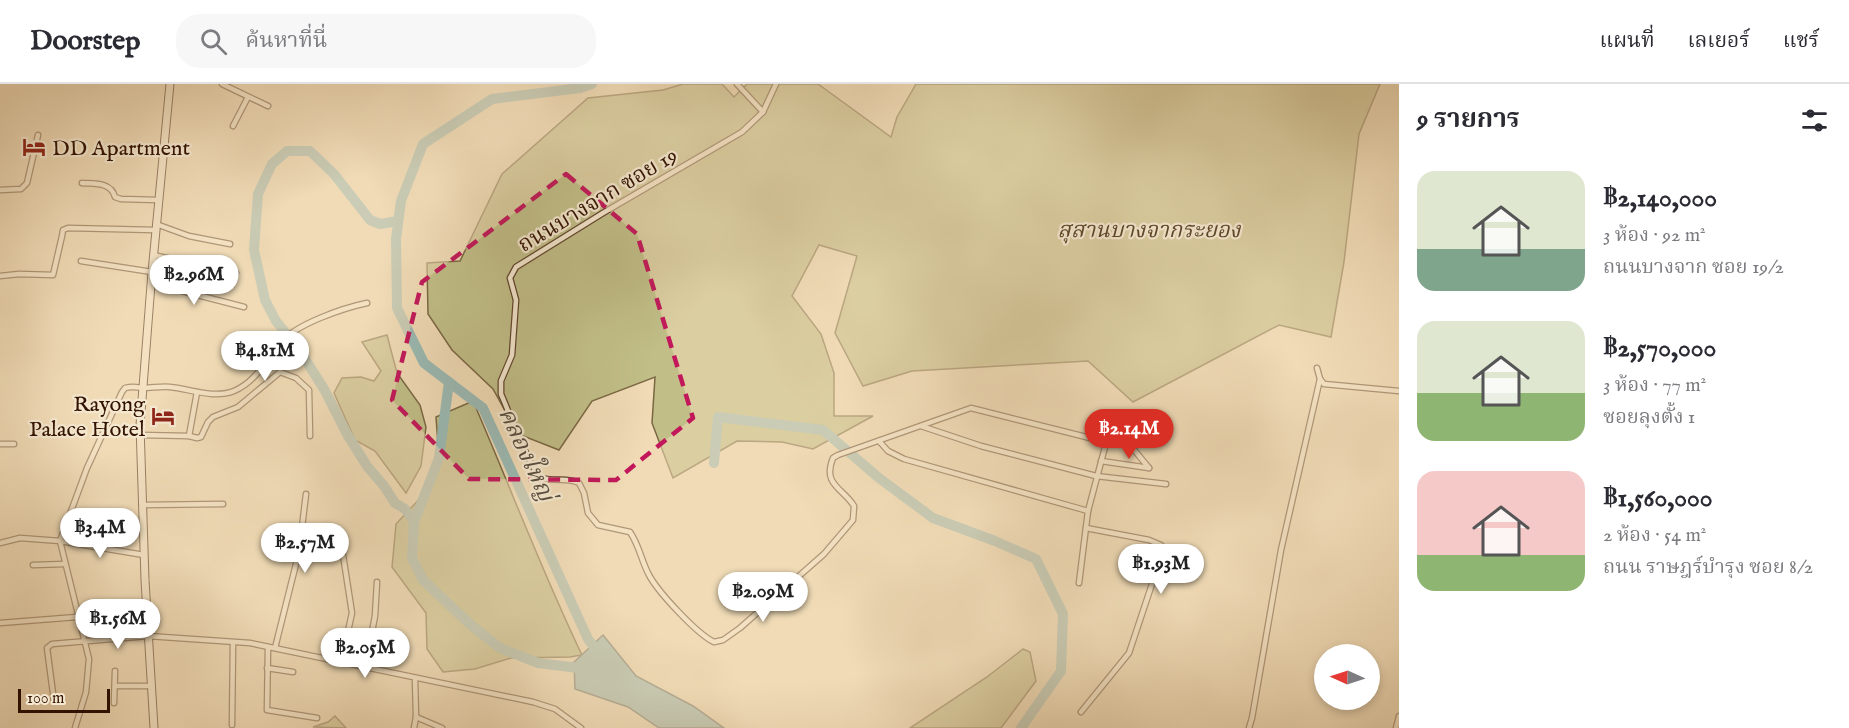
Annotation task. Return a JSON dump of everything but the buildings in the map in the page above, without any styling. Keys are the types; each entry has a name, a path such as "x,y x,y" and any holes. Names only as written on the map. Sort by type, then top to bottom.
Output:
{"street":[{"path":"154,728 140,435 153,255 170,84"},
{"path":"222,84 268,106"},
{"path":"737,84 763,112 776,84"},
{"path":"233,126 248,97"},
{"name":"ถนนบางจาก ซอย 19","path":"763,112 742,132 516,267 510,278 516,300 512,355 501,381 501,394 530,463 538,476 569,479 579,483 590,517 598,525 630,532 639,546 649,576 700,632 714,642 723,640 740,628 824,554 853,520 854,506 835,486 830,475 833,458 838,455 966,408 976,408 1106,442"},
{"path":"0,190 21,189 27,183 38,135"},
{"path":"82,183 107,185 113,190 115,196 121,199 158,200"},
{"path":"0,276 53,275 63,230 68,228 156,227 189,237 230,244"},
{"path":"153,255 236,273"},
{"path":"81,261 152,272"},
{"path":"151,283 243,307"},
{"path":"75,728 84,703 88,659 60,541 87,468 122,392 129,387 169,387 224,394 237,390 264,367 282,341 289,335 337,310 367,303"},
{"path":"1317,368 1324,384 1399,391"},
{"path":"140,435 201,437 213,417 238,407 280,372 296,378 309,390 310,436"},
{"path":"1249,728 1281,550 1320,379"},
{"path":"189,436 197,392"},
{"path":"921,426 981,446 1096,476 1166,484"},
{"path":"1079,583 1088,511 1096,476 1109,432 1117,429 1149,468 1101,461"},
{"path":"879,441 888,451 904,459 1088,511"},
{"path":"0,444 14,444"},
{"path":"275,648 299,552 306,495"},
{"path":"142,505 223,504"},
{"path":"1081,711 1129,652 1163,551 1161,545 1149,540 1086,528"},
{"path":"302,530 334,530 341,542 352,613 340,663"},
{"path":"0,543 20,538 60,541 144,555"},
{"path":"33,566 65,564"},
{"path":"365,668 375,616 377,582"},
{"path":"0,623 77,617"},
{"path":"54,701 47,648 52,644 148,636 275,648 533,702 555,709 581,728"},
{"path":"232,725 233,643"},
{"path":"268,647 267,710 317,718"},
{"path":"267,668 293,672"},
{"path":"114,703 115,671"},
{"path":"414,728 415,678"},
{"path":"115,686 151,686"},
{"path":"1396,728 1399,716"},
{"path":"416,717 442,728"}],"highlighted area":[{"path":"566,174 637,234 693,418 616,480 469,479 392,400 422,282"}],"green space":[{"name":"สุสานบางจากระยอง","path":"683,84 722,84 734,97 747,84 818,84 891,137 897,117 916,84 1380,84 1359,134 1344,262 1331,337 1279,325 1133,402 1088,361 912,371 863,386 835,333 857,256 819,245 792,296 821,334 834,373 834,416 873,416 813,449 782,442 737,441 673,478 652,423 655,377 592,401 559,450 518,434 493,389 452,350 428,314 427,263 460,261 502,174 588,98 663,90"},
{"path":"387,335 397,373 420,405 426,427 421,466 406,493 375,451 355,440 334,393 342,378 361,377 374,381 381,371 362,342"},
{"path":"473,401 582,655 511,658 475,669 443,672 427,649 426,613 392,567 396,524 425,493 436,475 439,458 436,417"},
{"path":"1023,649 1030,652 1036,681 1001,728 910,728 987,677"},
{"path":"335,716 346,728 313,727 328,722"}],"water":[{"path":"603,635 636,676 693,706 724,728 659,728 628,707 575,689 574,662"}],"waterway":[{"name":"คลองใหญ่","path":"592,84 580,88 492,99 423,144 401,201 396,239 397,308 424,363 483,408 588,639 600,655"},
{"path":"398,221 380,224 370,220 334,174 310,151 287,151 272,164 258,194 254,250 265,300 276,321 300,351 324,389 347,434 367,466 395,503 405,509 414,522"},
{"path":"449,382 439,458 414,522 412,558 423,580 472,626 500,648 538,663 587,669"},
{"path":"714,463 718,417 823,430 879,478 933,518 1036,559 1063,614 1061,671 1021,728"}],"place":[{"name":"DD Apartment","path":"34,147"},
{"name":"Rayong Palace Hotel","path":"163,416"}]}
